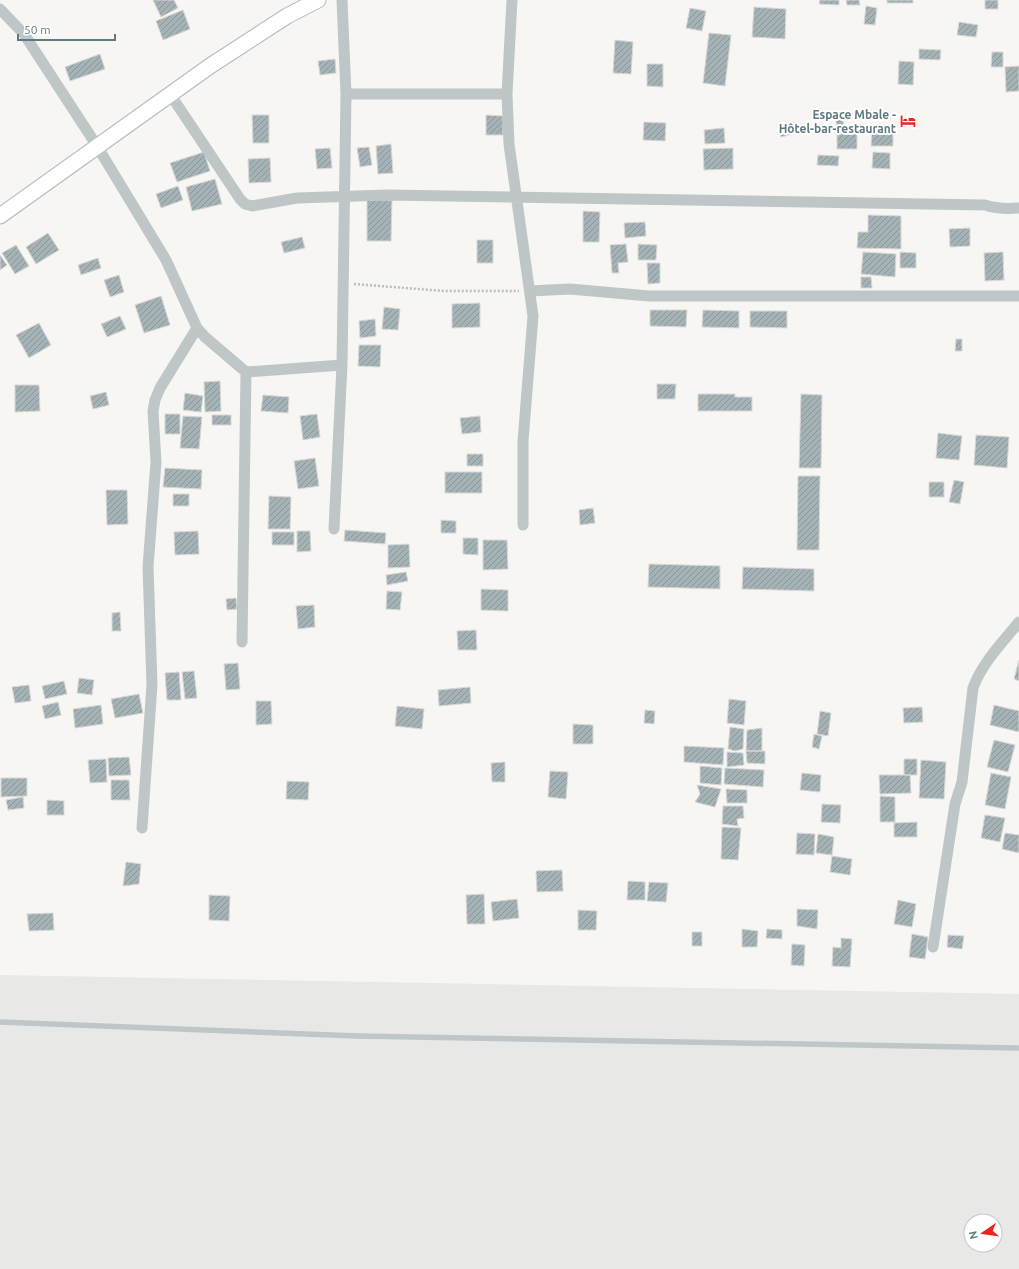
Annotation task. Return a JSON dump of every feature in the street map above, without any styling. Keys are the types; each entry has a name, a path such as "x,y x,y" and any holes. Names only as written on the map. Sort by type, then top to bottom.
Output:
{"street":[{"path":"0,216 170,94 287,16 318,0"},
{"path":"334,529 342,365 343,196 346,94 342,0"},
{"path":"512,0 507,94 509,144 515,198 533,316 523,441 523,525"},
{"path":"0,9 24,34 97,146 166,260 198,328 205,337 246,372 342,365"},
{"path":"170,94 245,204 252,206 297,198 343,196 464,196 977,205 996,209 1019,208"},
{"path":"346,94 507,94"},
{"path":"530,291 570,289 649,296 1019,296"},
{"path":"142,828 152,685 148,567 156,462 153,411 155,400 160,388 198,328"},
{"path":"242,642 246,372"},
{"path":"933,947 938,903 947,866 955,804 962,782 973,688 978,675 986,663 1019,622"}],"lane":[{"path":"0,1022 365,1036 1019,1048"}],"path":[{"path":"342,282 371,286 444,291 530,291"}],"shaded area":[{"path":"0,975 1019,994 1019,1269 0,1269"}],"building":[{"path":"153,0 174,0 178,8 161,17"},
{"path":"820,0 839,0 839,5 819,4"},
{"path":"846,0 859,0 860,5 847,5"},
{"path":"887,0 913,0 913,3 887,3"},
{"path":"985,0 998,0 998,9 985,9"},
{"path":"866,6 877,8 875,25 864,24"},
{"path":"754,7 786,9 785,39 752,37"},
{"path":"690,8 706,11 702,31 686,28"},
{"path":"183,10 190,29 163,40 156,21"},
{"path":"959,22 978,25 976,37 957,35"},
{"path":"709,33 731,35 725,86 703,83"},
{"path":"615,40 633,42 631,74 613,73"},
{"path":"919,49 941,50 940,60 919,59"},
{"path":"992,52 1003,52 1003,67 991,67"},
{"path":"100,54 105,69 70,81 65,67"},
{"path":"335,59 336,73 320,75 318,61"},
{"path":"899,61 914,62 913,85 898,84"},
{"path":"647,64 663,64 663,87 647,86"},
{"path":"1019,66 1019,91 1006,92 1005,67"},
{"path":"252,115 269,115 269,143 253,143"},
{"path":"486,115 503,116 503,135 486,135"},
{"path":"842,115 844,127 837,128 835,116"},
{"path":"644,122 666,123 665,141 643,140"},
{"path":"794,122 797,133 781,137 778,126"},
{"path":"872,125 893,126 893,146 871,146"},
{"path":"724,128 725,143 705,144 704,130"},
{"path":"857,130 857,149 837,149 837,131"},
{"path":"391,144 393,173 378,174 376,146"},
{"path":"369,147 372,165 360,167 357,148"},
{"path":"330,148 332,168 317,169 315,149"},
{"path":"733,148 733,169 704,170 703,149"},
{"path":"204,152 210,171 177,182 170,163"},
{"path":"873,152 890,153 890,169 872,168"},
{"path":"818,155 839,156 838,166 817,165"},
{"path":"270,158 271,182 249,183 248,159"},
{"path":"215,179 222,204 192,211 186,187"},
{"path":"178,186 183,200 161,208 156,194"},
{"path":"367,200 392,200 391,241 367,241"},
{"path":"583,211 600,212 599,242 583,242"},
{"path":"868,215 901,216 901,249 857,248 858,232 868,232"},
{"path":"645,222 646,236 625,238 624,223"},
{"path":"970,228 970,246 950,247 949,229"},
{"path":"48,233 59,250 36,264 26,247"},
{"path":"302,237 305,248 284,253 281,242"},
{"path":"477,240 493,240 493,263 477,263"},
{"path":"626,244 628,262 618,263 619,273 612,273 610,245"},
{"path":"638,244 657,245 656,260 638,260"},
{"path":"16,245 29,266 15,274 2,253"},
{"path":"863,252 896,254 895,277 861,274"},
{"path":"900,252 916,253 916,268 900,268"},
{"path":"1003,252 1004,280 985,281 984,253"},
{"path":"0,255 7,265 0,270"},
{"path":"98,258 101,268 81,275 78,265"},
{"path":"647,263 660,263 660,283 648,284"},
{"path":"119,275 124,292 110,297 104,280"},
{"path":"861,277 871,277 872,288 861,288"},
{"path":"161,296 170,325 144,333 135,305"},
{"path":"480,303 480,327 452,328 452,304"},
{"path":"384,307 400,309 398,330 382,329"},
{"path":"650,310 687,310 686,327 650,326"},
{"path":"703,310 739,311 739,328 702,327"},
{"path":"750,311 787,311 787,328 750,327"},
{"path":"120,316 126,329 107,337 101,324"},
{"path":"375,319 376,336 360,338 359,321"},
{"path":"39,323 51,345 29,358 16,335"},
{"path":"956,339 962,339 962,351 955,351"},
{"path":"359,345 381,345 380,367 358,366"},
{"path":"220,381 221,411 205,412 204,382"},
{"path":"657,384 676,384 675,399 657,399"},
{"path":"15,385 39,385 40,411 15,412"},
{"path":"106,392 109,405 93,409 90,396"},
{"path":"185,393 203,396 201,412 183,410"},
{"path":"698,394 735,394 735,397 752,397 752,411 698,411"},
{"path":"801,394 822,395 821,468 799,468"},
{"path":"263,395 289,397 288,413 261,411"},
{"path":"165,414 180,414 180,434 165,434"},
{"path":"317,414 320,437 303,440 300,416"},
{"path":"212,415 231,415 231,425 212,425"},
{"path":"183,416 202,417 199,449 180,448"},
{"path":"480,416 481,432 462,434 460,418"},
{"path":"938,433 962,436 959,460 936,458"},
{"path":"976,435 1009,437 1007,468 974,465"},
{"path":"467,454 483,454 483,466 467,466"},
{"path":"315,458 319,486 298,489 294,461"},
{"path":"165,468 202,470 201,489 163,487"},
{"path":"445,472 482,472 482,493 445,493"},
{"path":"798,476 820,476 819,550 797,550"},
{"path":"954,480 964,482 960,504 949,502"},
{"path":"929,482 944,482 944,497 929,497"},
{"path":"106,490 127,490 128,524 107,525"},
{"path":"173,494 189,494 189,506 173,506"},
{"path":"269,496 291,497 290,529 268,529"},
{"path":"593,508 595,523 580,525 579,510"},
{"path":"441,520 456,521 456,533 441,533"},
{"path":"345,530 386,533 385,544 344,541"},
{"path":"198,531 199,554 175,555 174,532"},
{"path":"297,531 310,531 311,551 297,552"},
{"path":"272,532 294,532 294,545 272,545"},
{"path":"463,538 478,538 478,555 463,554"},
{"path":"483,540 507,540 508,569 483,570"},
{"path":"409,544 410,567 388,568 388,545"},
{"path":"649,564 720,566 720,589 648,587"},
{"path":"743,567 814,569 814,591 742,589"},
{"path":"406,572 408,581 387,585 386,575"},
{"path":"481,589 508,590 508,611 481,610"},
{"path":"387,591 402,592 400,610 386,609"},
{"path":"236,598 237,609 227,610 226,599"},
{"path":"314,605 315,627 298,629 296,606"},
{"path":"120,612 121,631 112,631 112,613"},
{"path":"476,630 477,650 458,650 457,631"},
{"path":"1019,660 1019,681 1014,679"},
{"path":"238,663 240,689 226,690 224,664"},
{"path":"194,671 197,698 185,699 182,672"},
{"path":"179,672 181,700 167,700 165,673"},
{"path":"79,678 94,680 92,695 77,693"},
{"path":"64,681 67,694 45,699 42,686"},
{"path":"29,685 31,701 15,703 12,687"},
{"path":"470,687 471,703 439,706 438,690"},
{"path":"139,694 143,713 115,718 111,699"},
{"path":"729,699 746,701 744,725 727,723"},
{"path":"256,701 271,701 272,724 256,725"},
{"path":"58,702 61,715 45,719 42,706"},
{"path":"101,705 103,724 75,728 73,709"},
{"path":"994,705 1019,711 1019,732 990,725"},
{"path":"397,706 424,709 422,729 395,726"},
{"path":"922,707 923,722 904,723 903,708"},
{"path":"645,710 655,711 654,724 644,723"},
{"path":"820,711 831,713 828,736 817,734"},
{"path":"573,724 593,725 593,744 573,744"},
{"path":"730,727 744,729 743,749 735,751 728,749"},
{"path":"762,728 762,751 746,751 747,730"},
{"path":"814,734 822,736 819,749 812,747"},
{"path":"994,740 1015,745 1008,772 987,767"},
{"path":"684,746 724,748 723,765 684,762"},
{"path":"746,751 765,751 765,764 747,763"},
{"path":"727,752 743,753 744,765 727,767"},
{"path":"129,757 131,775 109,776 108,758"},
{"path":"106,759 107,782 90,783 88,760"},
{"path":"904,759 917,759 917,775 904,775"},
{"path":"921,760 946,762 944,799 919,798"},
{"path":"505,762 505,782 492,782 491,763"},
{"path":"700,766 722,768 721,785 700,783"},
{"path":"725,768 764,770 763,787 724,784"},
{"path":"550,771 568,772 566,799 548,797"},
{"path":"802,773 821,775 820,792 800,790"},
{"path":"991,773 1011,777 1005,809 985,805"},
{"path":"879,775 910,775 911,793 880,794"},
{"path":"1,778 27,778 27,796 1,797"},
{"path":"111,780 129,780 130,800 111,800"},
{"path":"287,781 309,782 308,800 286,799"},
{"path":"697,785 721,789 715,807 695,802 700,794"},
{"path":"726,789 747,790 747,803 727,803"},
{"path":"880,796 895,797 895,822 880,822"},
{"path":"23,797 24,808 8,810 6,800"},
{"path":"47,800 64,801 64,815 47,815"},
{"path":"822,804 841,805 840,823 821,822"},
{"path":"723,806 743,806 744,818 737,819 738,826 722,824"},
{"path":"985,815 1005,818 1000,842 981,838"},
{"path":"917,822 917,837 894,837 894,823"},
{"path":"722,827 741,828 738,860 721,859"},
{"path":"797,833 815,834 814,855 796,854"},
{"path":"1005,833 1019,835 1019,853 1002,849"},
{"path":"818,834 834,837 832,855 816,853"},
{"path":"832,856 852,859 850,875 830,872"},
{"path":"126,862 141,864 139,884 123,886"},
{"path":"562,870 563,891 537,892 536,871"},
{"path":"628,881 645,882 645,900 627,900"},
{"path":"649,882 668,883 666,902 647,901"},
{"path":"484,894 485,924 467,924 466,895"},
{"path":"209,895 230,896 229,921 209,920"},
{"path":"517,899 519,918 493,921 491,902"},
{"path":"898,900 916,904 912,927 894,924"},
{"path":"797,909 818,910 817,929 797,926"},
{"path":"578,910 597,911 596,930 578,930"},
{"path":"53,913 54,930 29,931 27,914"},
{"path":"742,929 758,931 757,947 742,947"},
{"path":"767,929 782,930 782,939 766,938"},
{"path":"692,932 702,932 702,946 692,946"},
{"path":"912,934 928,937 925,959 909,957"},
{"path":"948,935 964,936 962,949 947,947"},
{"path":"841,938 852,939 850,967 832,966 833,947 841,948"},
{"path":"792,944 805,945 804,966 791,965"}],"place":[{"name":"Espace Mbale - Hôtel-bar-restaurant","path":"908,121"}]}
